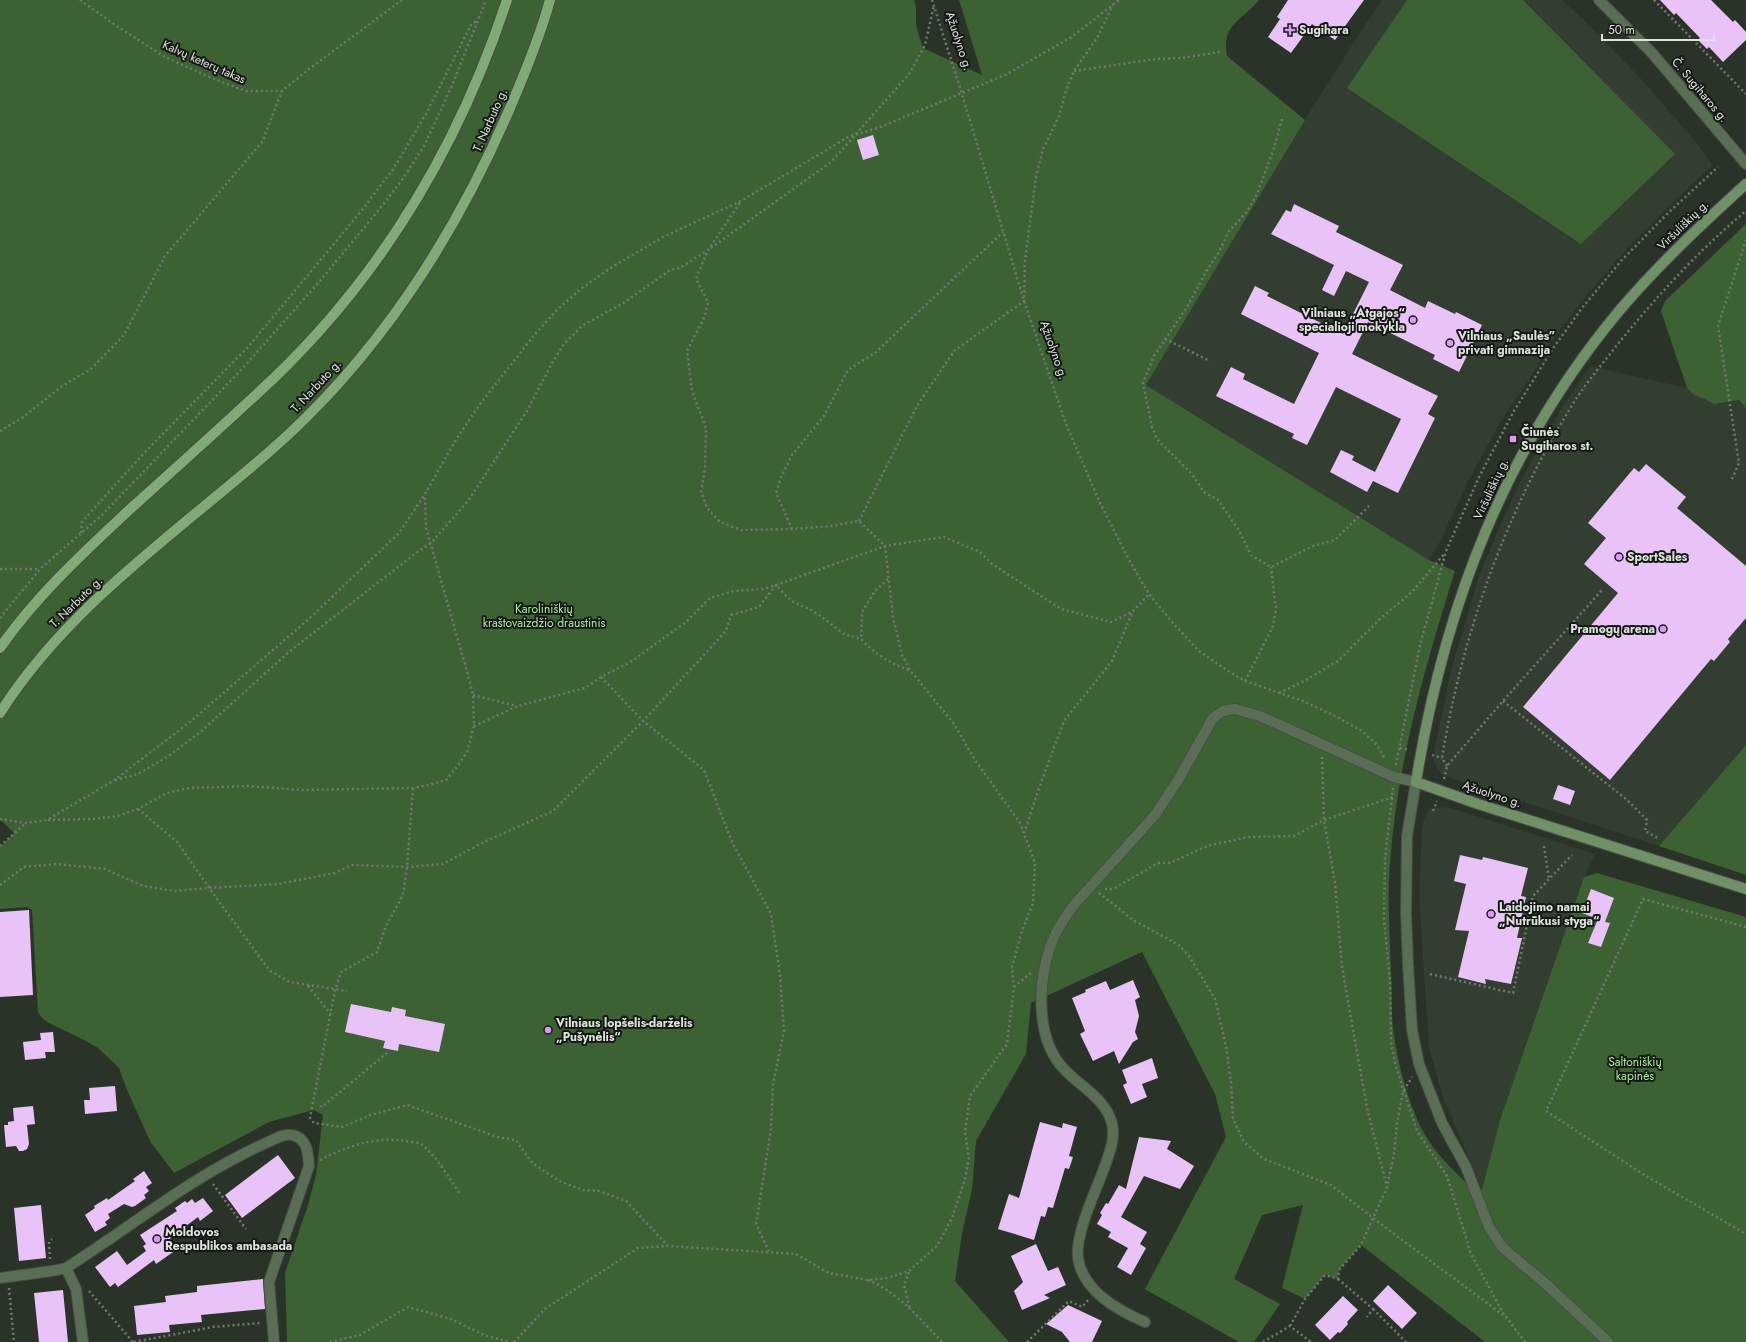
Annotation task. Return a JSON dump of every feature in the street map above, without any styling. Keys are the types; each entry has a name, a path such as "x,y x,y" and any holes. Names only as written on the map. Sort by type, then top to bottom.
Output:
{"main road":[{"path":"0,648 20,621 74,561 275,377 328,321 369,270 404,220 433,173 487,59 507,0"},
{"name":"T. Narbuto g.","path":"0,713 47,649 94,600 271,450 311,412 362,354 402,304 440,246 470,195 496,140 526,70 550,0"},
{"name":"Viršuliškių g.","path":"1416,782 1424,732 1443,651 1456,608 1480,544 1499,501 1528,443 1556,397 1619,311 1669,256 1746,184"},
{"name":"Ąžuolyno g.","path":"1416,782 1478,804 1746,889"}],"street":[{"name":"Č. Sugiharos g.","path":"1599,0 1652,53 1746,164"},
{"name":"Ąžuolyno g.","path":"1091,887 1155,815 1178,780 1213,718 1223,712 1235,709 1260,716 1394,776 1416,782"},
{"path":"1416,782 1407,836 1406,913 1412,1030 1419,1064 1442,1123 1466,1167 1489,1227 1503,1248 1545,1283 1608,1342"},
{"path":"1091,887 1074,905 1055,934 1047,960 1042,988 1041,1008 1045,1035 1053,1056 1064,1070 1101,1103 1109,1113 1113,1126 1112,1143 1083,1225 1078,1256 1081,1268 1096,1291 1111,1306 1145,1322"},
{"path":"4,1277 66,1268 206,1174 280,1137 290,1134 301,1138 305,1143 309,1166 269,1282 274,1342"},
{"path":"66,1268 76,1289 83,1342"}],"path":[{"name":"Kalvų keterų takas","path":"80,0 118,27 165,57 214,79 246,91 282,91"},
{"path":"0,431 22,418 62,386 91,369 124,335 165,256 262,142 282,91 309,69 402,0"},
{"path":"0,618 40,569 102,515 241,370 319,282 398,185 424,146 451,88 486,0"},
{"name":"Ąžuolyno g.","path":"932,0 962,94 1024,301 1066,424 1100,503 1129,560 1149,594 1171,621 1199,651 1225,670 1245,681 1303,701 1362,731 1378,745 1394,776"},
{"path":"47,820 113,781 190,722 311,617 399,533 425,494 457,438 480,404 535,334 559,308 588,284 657,241 741,201 814,156 856,134 878,128 1005,75 1070,38 1119,0"},
{"path":"1654,0 1746,94"},
{"path":"859,521 917,406 954,351 1024,301 1025,260 1036,177 1043,149 1060,116 1066,90 1074,71 1097,38 1114,4"},
{"path":"113,781 138,774 167,757 198,734 290,652 416,553 431,543 468,501 527,411 552,363 564,344 582,326 625,302 670,270 680,268 706,252 735,229 789,193 831,162 910,73 925,45 934,5"},
{"path":"81,532 82,522 87,516 146,451 248,347 362,210 394,168 427,112 472,23 478,21"},
{"path":"1074,71 1156,58 1181,58 1220,52"},
{"path":"1271,567 1251,555 1238,529 1218,500 1204,492 1191,473 1157,439 1152,427 1143,383 1154,356 1187,307 1207,270 1219,252 1229,231 1246,213 1257,194 1272,154 1282,119"},
{"path":"741,201 706,252 696,279 708,302 705,316 687,351 692,391 706,428 705,469 701,491 707,508 720,522 741,530 792,529 831,526 859,521"},
{"path":"1602,590 1502,700 1447,766 1442,758 1448,716 1475,616 1490,574 1514,516 1545,453 1592,376 1634,323 1687,266 1746,211"},
{"path":"792,529 776,493 781,477 792,454 824,416 848,370 876,352 1003,232"},
{"path":"1732,479 1739,463 1718,326 1746,240"},
{"path":"1165,339 1210,361"},
{"path":"0,819 27,823 47,820 93,819 118,816 138,809 167,793 189,788 248,786 302,790 413,788 446,780 467,752 474,726 473,695 426,528 425,494"},
{"path":"1271,567 1313,546 1335,540 1369,506"},
{"path":"859,521 885,546 893,617 902,655 910,670 954,724 975,760 1020,823 1035,863 1033,903 1022,931 1012,968 1014,987 1007,1044 970,1096 966,1132 968,1158 965,1180 952,1218 937,1246 909,1271 888,1278 867,1280"},
{"path":"474,726 518,706 585,688 600,677 632,661 686,622 710,598 734,591 776,585 885,546 944,538 980,552 992,564 1061,609 1111,622 1132,612"},
{"path":"1279,693 1304,681 1338,661 1379,620 1413,591 1446,552"},
{"path":"1245,681 1273,626 1276,610 1271,567"},
{"path":"0,569 40,569"},
{"path":"861,639 862,612 875,592 888,579"},
{"path":"776,585 791,601 809,609 844,634 861,639 878,655 894,665 910,670"},
{"path":"0,886 24,867 56,864 105,869 142,886 175,892 209,888 278,884 334,873 352,865 408,867 443,864 484,842 553,811 643,721 726,631 731,615 759,607 776,585"},
{"path":"1024,833 1064,721 1112,661 1132,612 1149,594"},
{"path":"600,677 643,721 704,770 732,842 771,914 780,975 784,1031 773,1084 771,1129 756,1224 769,1252"},
{"path":"473,695 518,706"},
{"path":"1502,700 1626,799 1647,820 1645,831 1658,838"},
{"path":"1322,744 1324,820 1336,883 1342,967 1367,1108 1387,1187"},
{"path":"1394,776 1400,748"},
{"path":"413,788 408,867 402,895 386,926 378,952 341,972 335,990 310,1118 314,1123 342,1127 371,1115 407,1105 498,1137 516,1140 532,1163 559,1181 582,1190 599,1191 626,1202 668,1246"},
{"path":"1091,887 1113,889 1158,863 1170,862 1207,846 1248,837 1294,836 1324,820 1393,797 1385,858 1384,919 1390,981 1391,1043 1403,1092 1417,1131 1448,1176 1470,1254 1505,1316 1525,1342"},
{"path":"138,809 177,842 270,970 290,982 347,991"},
{"path":"0,846 27,823"},
{"path":"1544,846 1549,879"},
{"path":"1430,974 1513,993 1532,896 1572,855"},
{"path":"1091,887 1133,920 1179,945 1189,956 1215,999 1226,1046 1233,1119 1244,1142 1264,1159 1331,1184 1374,1219 1505,1316"},
{"path":"1746,927 1643,898 1546,1111 1646,1176 1746,1234"},
{"path":"308,986 331,1014"},
{"path":"320,1106 322,1107 388,1052"},
{"path":"1338,1279 1339,1270 1361,1245 1374,1219 1387,1187 1394,1154 1397,1123 1403,1092 1419,1064"},
{"path":"309,1166 338,1150 364,1143 389,1138 420,1143 444,1170 461,1195"},
{"path":"209,1180 246,1229"},
{"path":"52,1239 48,1242 52,1271"},
{"path":"514,1342 545,1309 638,1248 668,1246 796,1254 829,1273 867,1280 883,1286 942,1342"},
{"path":"909,1271 904,1285 910,1310"},
{"path":"1263,1342 1290,1326 1305,1299 1325,1275 1338,1279 1373,1309 1406,1342"},
{"path":"4,1277 14,1342"},
{"path":"89,1291 134,1342 214,1327 272,1322"},
{"path":"1027,1342 1069,1301 1082,1307 1096,1291"},
{"path":"330,1342 360,1335 408,1307 451,1319 484,1335 510,1342"},
{"path":"1367,1317 1373,1309"},
{"path":"1290,1326 1311,1342"}],"shaded area":[{"path":"1382,0 1562,0 1583,19 1643,81 1695,141 1712,164 1711,167 1667,208 1624,252 1586,296 1551,342 1532,375 1500,423 1467,483 1441,540 1429,560 1146,385 1297,132"},
{"path":"1590,366 1687,388 1694,395 1714,404 1739,400 1746,408 1746,745 1659,846 1454,779 1442,774 1436,767 1434,761 1434,751 1451,671 1478,579 1521,480 1560,411"},
{"path":"1431,808 1451,808 1595,854 1584,877 1500,1120 1482,1189 1443,1097 1429,1048 1419,896 1422,828 1426,813"}],"green space":[{"name":"Karoliniškių kraštovaizdžio draustinis","path":"0,0 914,0 916,6 916,26 923,48 982,75 959,0 1259,0 1234,24 1230,30 1226,45 1227,56 1305,120 1146,385 1429,560 1455,571 1423,679 1406,752 1394,826 1389,877 1389,918 1393,1027 1400,1068 1408,1096 1418,1122 1429,1141 1447,1164 1474,1190 1482,1189 1500,1120 1584,877 1597,873 1746,917 1746,1342 1485,1342 1361,1245 1339,1270 1338,1279 1325,1275 1305,1299 1282,1288 1303,1205 1262,1215 1234,1279 1280,1304 1254,1342 1239,1342 1145,1289 1226,1137 1215,1094 1142,952 1031,1003 1026,1054 976,1141 972,1189 962,1234 955,1281 1009,1342 287,1342 285,1273 308,1205 316,1175 323,1115 314,1110 269,1122 174,1173 150,1141 127,1090 119,1068 98,1048 49,1023 42,1018 38,1012 32,910 27,907 0,909 0,847 14,833 0,819"},
{"path":"1407,0 1523,0 1675,154 1581,244 1347,88"},
{"path":"1746,224 1746,408 1739,400 1714,404 1694,395 1687,388 1661,311 1665,301"},
{"path":"1746,745 1746,875 1659,846"}],"building":[{"name":"Sugihara","path":"1288,0 1364,0 1335,40 1312,24 1291,53 1268,37 1280,19 1277,17"},
{"path":"1660,0 1711,0 1733,22 1735,20 1746,32 1746,40 1723,62 1709,47 1707,49 1698,40 1700,38 1676,13 1674,15"},
{"path":"873,135 879,155 863,160 857,140"},
{"path":"1294,204 1339,226 1336,232 1403,265 1390,290 1425,308 1428,301 1455,314 1456,312 1482,325 1459,372 1433,359 1435,355 1368,322 1352,354 1438,396 1428,414 1435,418 1398,493 1373,481 1367,492 1330,472 1341,450 1354,456 1352,460 1375,472 1401,419 1336,387 1307,445 1292,438 1294,434 1216,396 1231,367 1245,374 1243,379 1294,404 1319,353 1241,314 1255,286 1269,293 1267,296 1343,334 1369,282 1346,271 1334,296 1322,290 1334,265 1271,234 1286,210 1291,212"},
{"name":"Pramogų arena","path":"1646,464 1686,497 1677,508 1746,566 1746,618 1728,639 1730,642 1714,661 1711,659 1610,780 1523,707 1618,593 1584,564 1606,538 1588,523 1634,468 1639,472"},
{"path":"1558,785 1575,791 1570,805 1553,799"},
{"name":"Laidojimo namai „Nutrūkusi styga“","path":"1460,855 1482,860 1483,857 1528,868 1521,896 1526,897 1517,938 1522,938 1511,984 1485,979 1486,984 1458,977 1469,931 1455,930 1466,884 1454,881"},
{"path":"1591,889 1614,898 1605,922 1610,923 1601,947 1588,943 1598,919 1582,913"},
{"path":"29,910 33,995 0,997 0,912"},
{"path":"1133,980 1140,997 1135,1000 1139,1016 1135,1032 1138,1039 1133,1042 1119,1064 1114,1051 1093,1061 1080,1034 1085,1031 1072,998 1086,992 1085,990 1106,981 1110,990"},
{"path":"351,1004 391,1012 392,1007 406,1010 405,1016 445,1024 439,1052 399,1044 398,1051 383,1048 385,1041 345,1032"},
{"path":"53,1032 55,1052 45,1052 46,1058 25,1060 23,1042 41,1040 40,1033"},
{"path":"1152,1058 1158,1078 1142,1084 1147,1097 1131,1104 1123,1085 1127,1083 1122,1070"},
{"path":"115,1086 117,1111 85,1114 84,1100 90,1100 89,1088"},
{"path":"33,1106 35,1124 27,1125 29,1144 27,1149 19,1151 16,1146 6,1147 4,1125 8,1125 8,1122 14,1121 13,1108"},
{"path":"1040,1122 1062,1128 1063,1123 1077,1127 1069,1156 1073,1157 1069,1169 1065,1168 1053,1208 1048,1207 1045,1217 1041,1216 1034,1240 998,1229 1009,1194 1019,1198"},
{"path":"1139,1137 1171,1141 1167,1149 1194,1166 1180,1189 1144,1176 1121,1217 1147,1232 1140,1244 1146,1248 1131,1275 1117,1267 1128,1248 1108,1237 1111,1232 1097,1224 1102,1215 1100,1213 1106,1203 1108,1204 1119,1185 1126,1189"},
{"path":"278,1155 295,1178 242,1218 225,1195"},
{"path":"144,1171 152,1183 146,1187 149,1191 144,1195 146,1198 135,1206 132,1207 124,1204 108,1214 110,1218 105,1222 107,1225 95,1232 85,1215 95,1208 94,1206 107,1198 108,1200 135,1181 133,1179"},
{"path":"203,1198 213,1211 200,1221 198,1217 170,1238 176,1250 156,1264 154,1260 118,1287 115,1283 110,1287 95,1267 117,1251 127,1265 146,1251 143,1246 146,1244 140,1235 177,1211 175,1208 185,1201 187,1203 192,1199 195,1203"},
{"path":"41,1205 46,1258 19,1261 14,1208"},
{"path":"1036,1244 1048,1271 1058,1267 1066,1285 1044,1295 1050,1298 1022,1310 1014,1291 1023,1282 1011,1256"},
{"path":"263,1279 265,1309 201,1315 202,1322 169,1325 170,1332 137,1335 134,1306 166,1302 165,1296 197,1292 197,1286"},
{"path":"1388,1285 1417,1313 1402,1329 1373,1301"},
{"path":"63,1290 68,1342 39,1342 34,1293"},
{"path":"1343,1296 1358,1310 1347,1322 1348,1324 1340,1333 1338,1332 1330,1340 1315,1325"},
{"path":"1068,1305 1102,1321 1092,1342 1070,1342 1062,1332 1046,1324"}],"place":[{"name":"Sugihara","path":"1290,30"},
{"name":"Vilniaus „Atgajos“ specialioji mokykla","path":"1413,320"},
{"name":"Vilniaus „Saulės” privati gimnazija","path":"1450,343"},
{"name":"Čiunės Sugiharos st.","path":"1513,439"},
{"name":"SportSales","path":"1619,557"},
{"name":"Pramogų arena","path":"1663,629"},
{"name":"Laidojimo namai „Nutrūkusi styga“","path":"1491,914"},
{"name":"Vilniaus lopšelis-darželis „Pušynėlis“","path":"548,1030"},
{"name":"Moldovos Respublikos ambasada","path":"157,1239"}],"park label":[{"name":"Saltoniškių kapinės","path":"1635,1069"}]}
